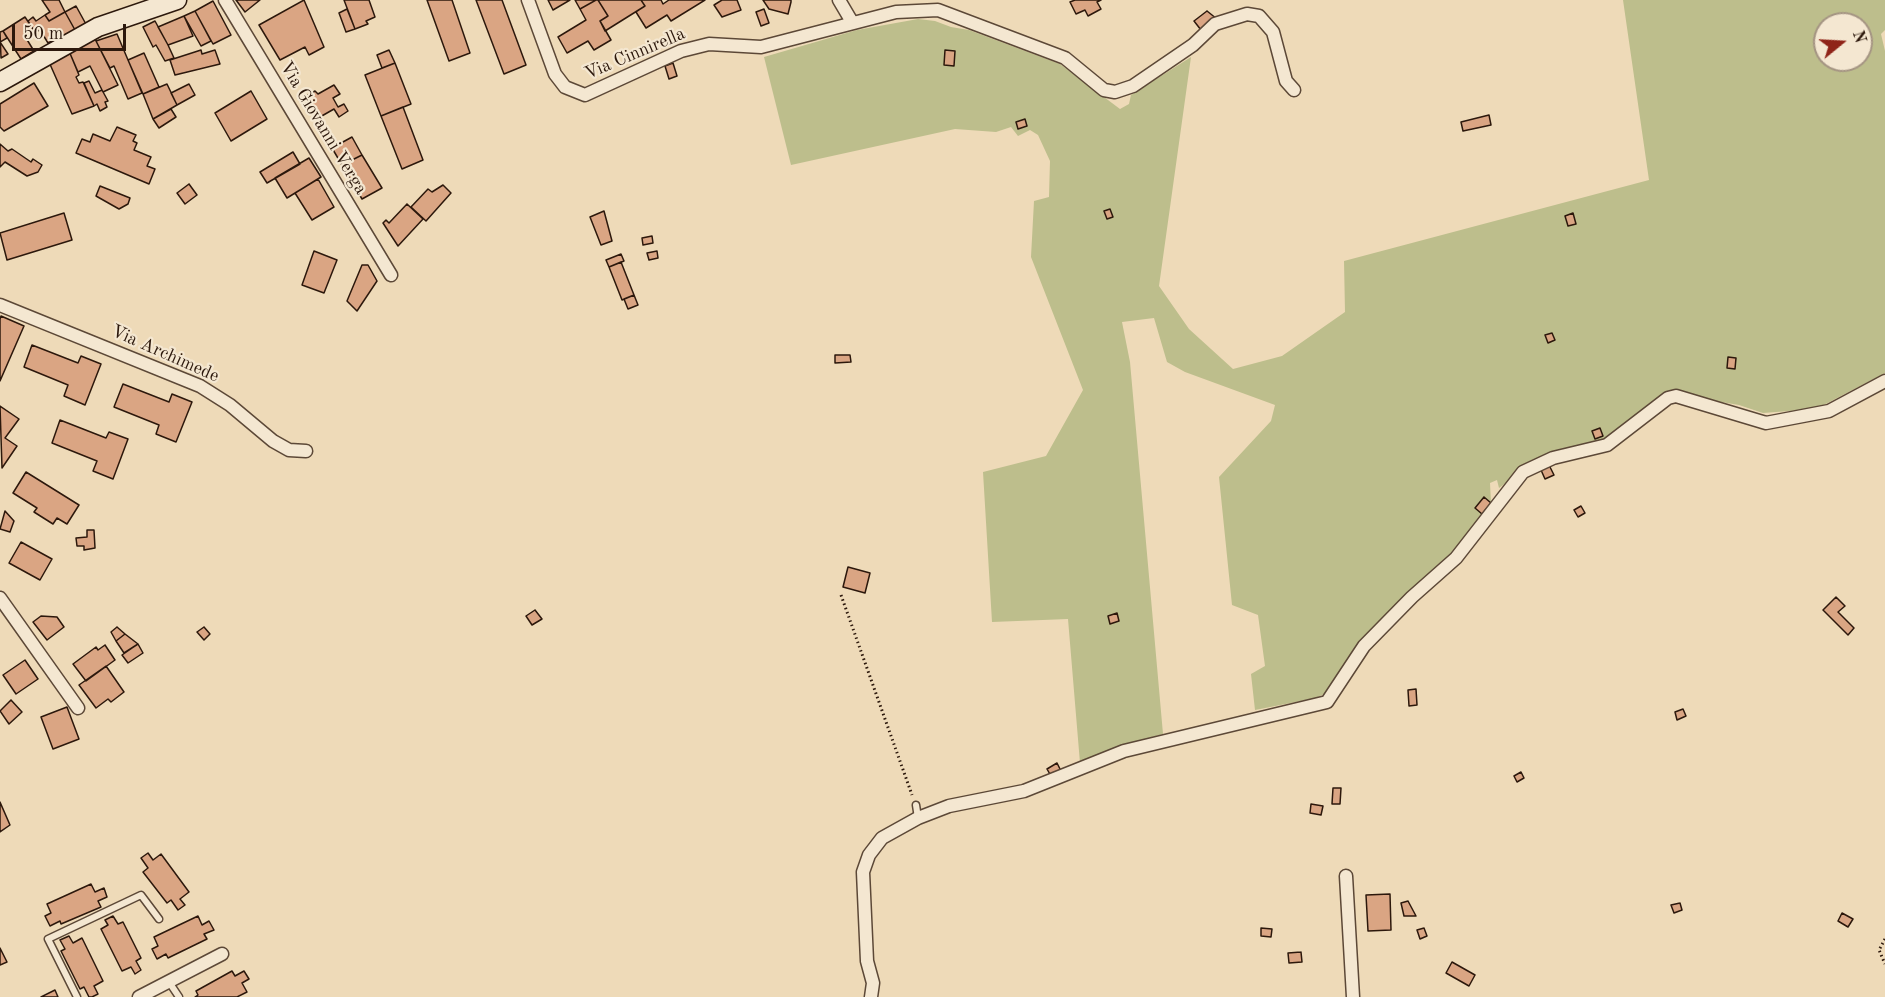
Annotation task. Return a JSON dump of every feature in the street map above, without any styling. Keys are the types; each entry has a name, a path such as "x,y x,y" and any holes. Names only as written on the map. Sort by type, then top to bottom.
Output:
{"main road":[{"path":"0,82 88,32 177,0"}],"street":[{"name":"Via Giovanni Verga","path":"225,0 391,275"},
{"name":"Via Cinnirella","path":"528,0 555,74 565,87 585,95 690,49 708,44 773,45 896,12 938,10 1065,58 1104,90 1115,92 1133,86 1176,57 1193,45 1215,24 1247,14 1259,16 1273,32 1286,81 1294,90"},
{"path":"838,0 852,22"},
{"name":"Via Archimede","path":"0,305 200,386 230,405 273,441 289,450 306,451"},
{"path":"871,997 873,984 867,961 862,872 868,855 882,838 917,812 1024,791 1148,744 1327,702 1364,646 1412,597 1456,558 1523,472 1553,458 1607,445 1668,398 1676,396 1766,423 1818,414 1885,381"},
{"path":"0,598 78,708"},
{"path":"1346,876 1353,997"},
{"path":"139,997 222,954"}],"lane":[{"path":"76,997 48,939 141,895 159,919"},
{"path":"169,982 179,997"}],"path":[{"path":"841,595 917,812"},
{"path":"1885,939 1879,950 1885,964"}],"green space":[{"path":"1623,0 1885,0 1885,30 1881,34 1885,51 1885,373 1816,409 1763,413 1739,405 1668,393 1657,398 1606,439 1544,455 1499,488 1497,480 1490,483 1491,503 1454,553 1332,690 1316,698 1255,710 1251,674 1265,666 1258,615 1232,605 1219,477 1271,421 1275,405 1185,372 1167,362 1154,318 1122,322 1130,362 1163,734 1123,745 1080,763 1068,619 992,622 983,472 1046,456 1083,390 1031,257 1034,201 1049,197 1050,161 1038,135 1030,130 1018,136 1011,127 996,132 955,129 791,165 764,57 857,30 918,19 935,21 969,30 1060,64 1120,109 1129,104 1131,95 1191,57 1159,286 1189,329 1233,369 1282,356 1345,312 1344,261 1649,180"}],"building":[{"path":"42,0 59,0 65,12 49,21 45,15 50,12"},
{"path":"236,0 260,0 245,12"},
{"path":"304,0 324,47 309,55 305,47 280,60 259,25"},
{"path":"344,0 369,0 375,17 366,21 368,24 355,29"},
{"path":"427,0 452,0 470,53 449,61"},
{"path":"476,0 502,0 526,65 504,74"},
{"path":"548,0 570,0 553,10"},
{"path":"575,0 596,0 580,9"},
{"path":"596,0 608,16 600,21 611,40 594,50 588,41 567,53 558,37 586,20 580,9"},
{"path":"598,0 641,0 645,6 605,31 600,21 608,16"},
{"path":"641,0 661,0 663,4 669,0 705,0 671,21 667,15 646,28 636,12 645,6"},
{"path":"722,0 737,0 741,10 722,17 714,5"},
{"path":"763,0 791,0 788,14 769,9"},
{"path":"1101,0 1097,2 1101,9 1088,16 1085,10 1076,14 1070,2"},
{"path":"213,1 231,35 213,44 195,11"},
{"path":"76,6 87,26 75,30 65,12"},
{"path":"347,9 355,29 346,32 339,13"},
{"path":"764,9 769,23 761,26 756,12"},
{"path":"195,11 211,41 201,46 184,16"},
{"path":"1207,11 1217,19 1201,30 1194,21"},
{"path":"65,12 75,30 48,43 40,30 35,32 28,21 33,17 36,21 45,15 49,21"},
{"path":"184,16 193,36 168,45 158,27"},
{"path":"25,17 35,32 26,38 34,51 21,59 3,31"},
{"path":"155,21 174,58 165,61 156,45 153,47 143,27"},
{"path":"3,31 7,38 0,42 0,32"},
{"path":"117,34 142,93 128,99 114,66 110,68 96,41"},
{"path":"94,37 118,85 103,92 90,66 78,72 69,51"},
{"path":"0,43 8,54 1,58"},
{"path":"201,50 202,54 215,50 220,64 175,75 170,60"},
{"path":"389,50 395,63 382,68 377,55"},
{"path":"945,50 955,51 954,66 944,65"},
{"path":"69,51 79,75 76,77 79,83 83,82 94,106 72,114 49,62"},
{"path":"144,53 159,87 143,94 128,60"},
{"path":"395,63 411,104 381,116 365,75"},
{"path":"673,63 677,76 669,79 665,66"},
{"path":"89,81 95,93 102,90 108,101 105,102 107,107 100,111 97,104 94,106 84,83"},
{"path":"34,83 48,106 4,131 0,127 0,104"},
{"path":"167,84 177,105 153,119 143,94"},
{"path":"189,84 195,95 177,105 171,93"},
{"path":"334,85 340,94 333,98 338,107 344,104 348,111 339,117 334,109 320,117 311,102 307,104 303,98 315,91 318,94"},
{"path":"251,91 267,119 231,141 215,113"},
{"path":"403,107 423,160 402,169 381,116"},
{"path":"171,109 176,117 159,128 153,119"},
{"path":"1489,115 1491,125 1463,131 1461,122"},
{"path":"1025,119 1027,126 1018,129 1016,122"},
{"path":"117,127 136,135 133,141 137,143 134,150 151,157 147,166 155,169 149,184 76,153 82,139 90,142 93,134 110,141"},
{"path":"352,137 362,155 342,165 332,148"},
{"path":"0,144 8,151 12,149 31,162 33,159 42,165 38,172 27,176 5,162 0,167"},
{"path":"293,152 300,164 267,183 260,172"},
{"path":"362,155 382,188 362,199 342,165"},
{"path":"309,158 321,177 287,198 275,178"},
{"path":"318,179 334,207 312,220 295,193"},
{"path":"189,184 197,195 185,204 177,193"},
{"path":"443,185 451,193 426,221 411,207 428,189 432,192"},
{"path":"100,186 130,198 128,204 119,209 96,196"},
{"path":"407,204 423,219 398,246 383,223 386,220 389,223"},
{"path":"1110,209 1113,217 1107,219 1104,211"},
{"path":"604,211 612,241 601,245 590,217"},
{"path":"64,213 72,240 7,260 0,233"},
{"path":"1573,213 1576,224 1568,226 1565,216"},
{"path":"652,236 653,243 643,245 642,238"},
{"path":"314,251 337,260 324,293 302,285"},
{"path":"657,251 658,258 649,260 647,253"},
{"path":"621,254 624,261 609,267 606,260"},
{"path":"621,262 634,295 622,300 609,267"},
{"path":"362,265 368,265 377,281 357,311 347,301"},
{"path":"634,295 638,305 628,309 624,299"},
{"path":"1,316 24,326 0,381 0,319"},
{"path":"1552,333 1555,340 1548,343 1545,335"},
{"path":"32,345 78,363 81,356 101,364 85,405 64,396 68,385 24,367"},
{"path":"835,355 850,355 851,362 835,363"},
{"path":"1728,357 1736,358 1735,369 1727,368"},
{"path":"123,384 169,402 172,394 192,402 176,442 156,434 159,425 114,407"},
{"path":"0,406 19,419 5,438 17,446 2,468"},
{"path":"60,420 106,438 109,432 128,439 113,479 93,471 97,461 52,443"},
{"path":"1600,428 1603,436 1595,439 1592,431"},
{"path":"1549,465 1554,475 1545,479 1541,470"},
{"path":"26,472 79,505 67,524 57,518 53,524 34,512 37,508 13,493"},
{"path":"1484,497 1491,503 1482,514 1475,508"},
{"path":"1581,506 1585,513 1578,517 1574,510"},
{"path":"5,511 14,521 10,532 0,529"},
{"path":"87,530 94,530 95,548 84,550 84,546 77,546 76,538 87,537"},
{"path":"21,542 52,559 40,580 9,563"},
{"path":"848,567 870,573 865,593 843,587"},
{"path":"1836,597 1845,606 1838,612 1854,628 1848,635 1823,610"},
{"path":"535,610 542,619 532,625 526,616"},
{"path":"1117,613 1119,621 1110,624 1108,616"},
{"path":"41,616 57,617 64,627 47,640 33,622"},
{"path":"117,627 125,634 116,641 111,632"},
{"path":"204,627 210,634 204,640 197,632"},
{"path":"125,634 138,644 124,653 116,641"},
{"path":"138,644 143,653 128,663 122,655"},
{"path":"105,645 115,660 86,681 73,664 96,647 98,650"},
{"path":"25,660 38,679 16,694 3,675"},
{"path":"106,666 124,692 111,702 108,699 96,708 79,685"},
{"path":"1416,689 1417,705 1409,706 1408,690"},
{"path":"11,700 22,712 9,724 0,711"},
{"path":"67,707 79,739 53,749 41,717"},
{"path":"1683,709 1686,716 1677,720 1675,712"},
{"path":"1057,763 1061,771 1051,776 1047,769"},
{"path":"1521,772 1524,778 1517,782 1514,776"},
{"path":"1333,788 1341,788 1340,804 1332,804"},
{"path":"0,802 10,825 0,832"},
{"path":"1311,804 1323,806 1321,815 1310,813"},
{"path":"148,853 153,860 161,854 189,892 180,899 185,905 178,910 171,900 167,903 143,872 148,868 141,858"},
{"path":"91,884 95,892 104,888 107,897 98,901 101,907 61,924 60,921 50,926 45,916 51,913 47,904"},
{"path":"1390,894 1391,930 1368,931 1366,895"},
{"path":"1408,901 1416,916 1404,916 1401,903"},
{"path":"1680,903 1682,910 1674,913 1671,905"},
{"path":"1842,913 1853,919 1848,927 1838,921"},
{"path":"113,916 118,924 123,922 141,958 136,961 141,970 135,974 131,967 122,971 101,929 108,925 105,920"},
{"path":"198,916 202,925 209,921 214,930 204,934 207,939 168,958 166,954 157,959 152,949 158,946 154,937"},
{"path":"1261,928 1272,929 1271,937 1261,936"},
{"path":"1424,928 1427,936 1420,939 1417,930"},
{"path":"69,936 73,943 82,938 103,981 94,986 98,994 92,997 89,997 84,987 80,989 61,951 65,949 60,940"},
{"path":"0,948 7,962 0,965"},
{"path":"1301,952 1302,962 1289,963 1288,953"},
{"path":"1452,962 1475,975 1469,986 1446,973"},
{"path":"232,971 235,976 244,971 249,979 242,983 247,992 237,997 195,997 198,995 196,991"},
{"path":"55,990 58,997 41,997"}]}
